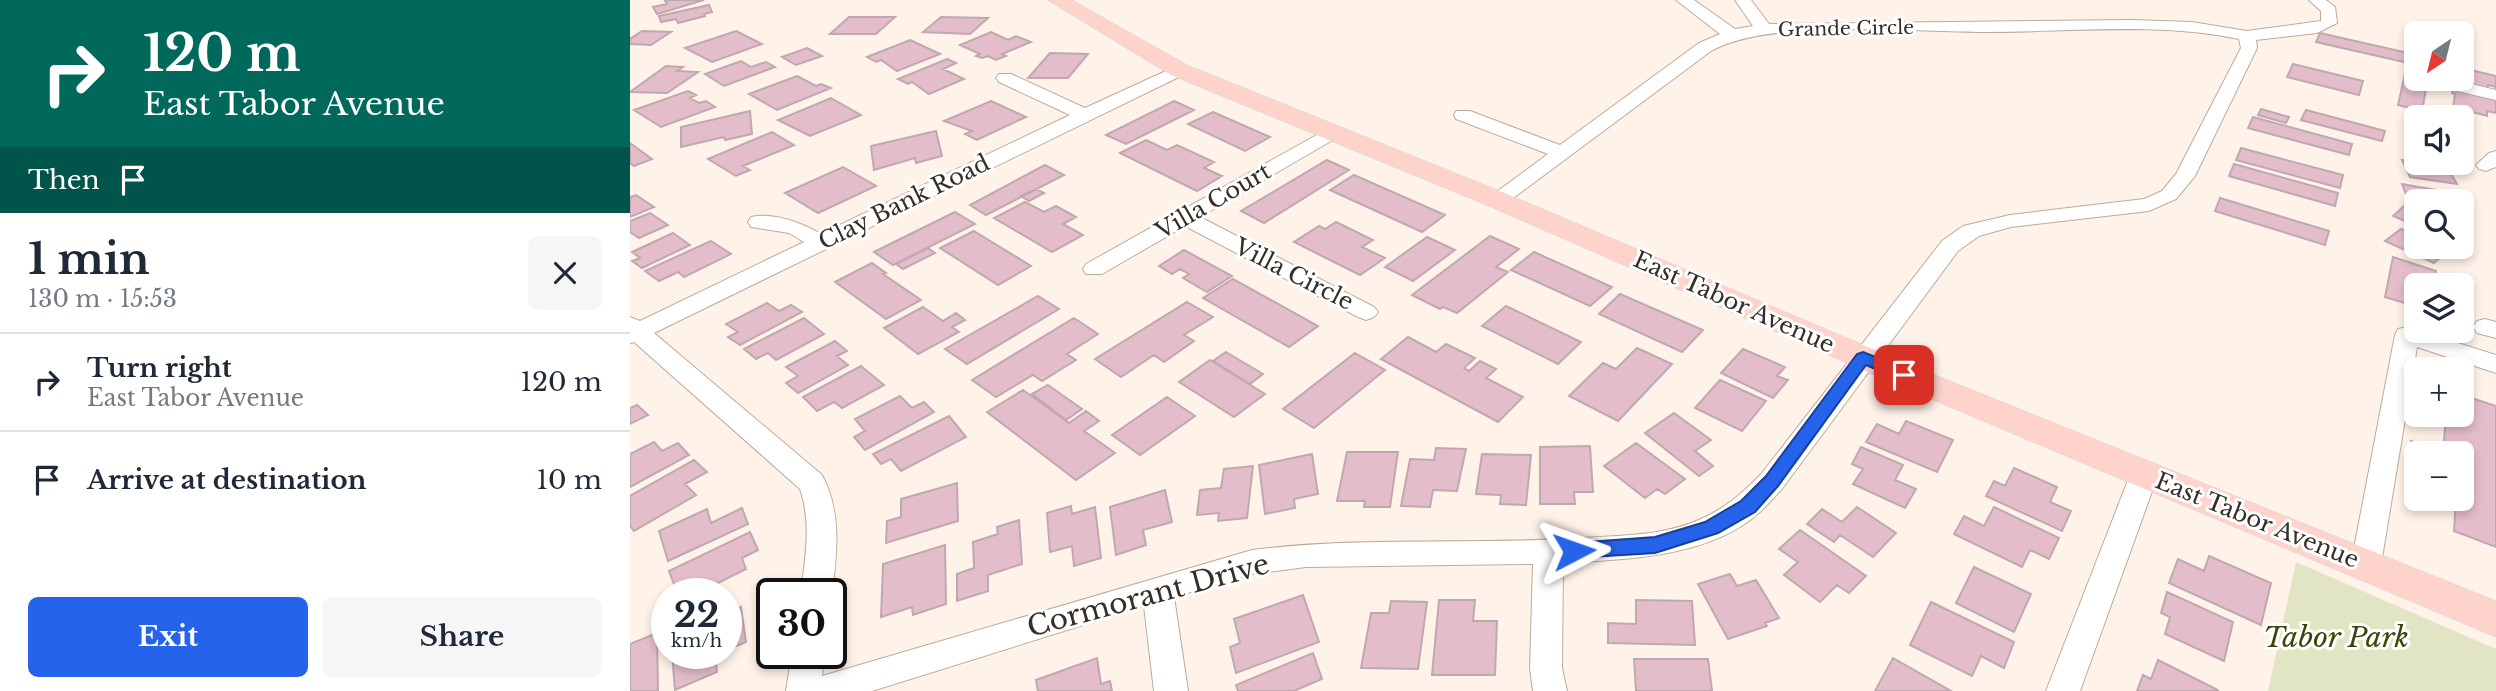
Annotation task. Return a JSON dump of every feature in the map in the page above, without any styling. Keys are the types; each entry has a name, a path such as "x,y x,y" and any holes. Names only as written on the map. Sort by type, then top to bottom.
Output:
{"main road":[{"name":"East Tabor Avenue","path":"1058,0 1179,70 1498,200 1863,358 2496,619"}],"street":[{"path":"1684,0 1732,35"},
{"path":"1744,0 1763,29"},
{"name":"Grande Circle","path":"1498,200 1705,47 1732,35 1763,29 1823,27 2189,27 2257,34 2317,28 2329,23 2329,10 2317,0"},
{"path":"1863,358 1950,246 1971,231 2011,221 2149,205 2169,195 2185,176 2257,34"},
{"name":"Clay Bank Road","path":"632,331 1179,70"},
{"path":"1005,78 1084,116"},
{"path":"2474,90 2496,95"},
{"path":"1463,115 1561,152"},
{"name":"Villa Court","path":"1094,269 1331,132"},
{"name":"Villa Circle","path":"1184,218 1366,312"},
{"path":"759,222 795,228 820,243"},
{"path":"632,331 811,482 819,499 824,524 818,578"},
{"path":"2366,564 2407,335 2496,363"},
{"name":"Cormorant Drive","path":"823,691 1252,562 1306,555 1548,552 1655,545 1711,528 1748,506 1772,481 1863,358"},
{"path":"2063,691 2144,475"},
{"path":"1548,552 1546,668 1550,691"},
{"path":"1157,589 1171,691"},
{"path":"803,691 806,669"}],"green space":[{"name":"Tabor Park","path":"2296,562 2496,649 2496,691 2268,691"}],"building":[{"path":"668,0 704,0 657,14 653,7 667,4 665,1"},
{"path":"709,5 712,12 678,23 676,19 661,22 659,16"},
{"path":"849,17 895,17 876,34 830,34"},
{"path":"941,17 988,18 970,34 923,32"},
{"path":"642,31 671,32 651,45 630,44 630,39"},
{"path":"736,31 762,44 712,62 685,48"},
{"path":"991,32 1008,40 1016,36 1031,42 1002,54 1006,56 996,60 988,56 976,56 980,54 960,45"},
{"path":"2320,33 2404,52 2404,62 2316,42"},
{"path":"910,40 940,54 897,71 881,60 876,62 867,57"},
{"path":"807,48 822,56 796,65 782,57"},
{"path":"1050,53 1088,54 1068,78 1028,78"},
{"path":"947,59 956,63 943,69 964,79 929,94 912,82 908,84 898,79"},
{"path":"741,61 751,67 766,62 775,67 724,86 705,74"},
{"path":"2293,64 2363,81 2359,95 2287,77"},
{"path":"666,66 683,67 677,71 698,72 667,93 630,92"},
{"path":"2474,71 2496,76 2496,87 2488,85 2487,89 2474,86"},
{"path":"797,76 816,86 821,84 831,88 777,110 749,94"},
{"path":"2404,78 2404,91 2426,91 2423,105 2398,105"},
{"path":"688,91 696,95 690,98 699,103 706,101 715,107 661,127 634,110"},
{"path":"2466,91 2496,98 2496,113 2487,111 2487,116 2474,113 2474,105 2453,105 2455,94 2452,93"},
{"path":"831,98 861,115 810,136 778,120"},
{"path":"991,101 1026,117 977,140 965,134 972,131 944,121"},
{"path":"1174,101 1194,110 1126,144 1106,135"},
{"path":"2261,109 2289,117 2286,123 2258,115"},
{"path":"2306,110 2385,131 2382,141 2301,120"},
{"path":"750,111 752,134 681,147 681,127"},
{"path":"1213,112 1270,137 1245,151 1188,124"},
{"path":"2253,117 2352,144 2349,155 2248,128"},
{"path":"936,131 942,156 916,163 915,158 874,170 871,146"},
{"path":"772,132 794,145 743,166 750,170 736,176 708,159"},
{"path":"1146,140 1167,150 1177,145 1214,162 1204,168 1222,176 1197,191 1120,153"},
{"path":"630,143 652,159 634,166 630,163"},
{"path":"2241,148 2343,175 2340,188 2236,160"},
{"path":"1327,160 1349,170 1264,223 1241,211"},
{"path":"2234,164 2338,193 2335,206 2229,176"},
{"path":"1045,165 1064,175 986,215 970,205"},
{"path":"843,167 876,186 818,213 785,193"},
{"path":"1354,175 1445,215 1422,232 1330,190"},
{"path":"2409,175 2452,175 2457,184"},
{"path":"2402,184 2431,189 2404,189"},
{"path":"1036,189 1044,193 1029,201 1021,196"},
{"path":"636,195 654,207 630,217 630,197"},
{"path":"2220,198 2329,231 2325,245 2215,211"},
{"path":"1025,202 1044,212 1056,206 1076,217 1063,224 1083,235 1052,252 994,218"},
{"path":"2404,206 2404,221 2393,216"},
{"path":"955,212 975,224 893,265 874,252"},
{"path":"650,213 668,225 639,238 630,232 630,221"},
{"path":"1336,222 1373,240 1362,247 1385,258 1360,275 1294,242 1319,226 1325,229"},
{"path":"2401,229 2404,230 2404,250 2385,241"},
{"path":"974,231 1031,266 998,285 940,248"},
{"path":"673,233 690,245 642,268 632,261 640,258 632,252"},
{"path":"1490,236 1519,249 1496,267 1508,272 1457,313 1443,307 1440,309 1412,295"},
{"path":"1427,237 1455,250 1413,281 1385,267"},
{"path":"711,241 731,254 684,277 678,272 659,281 645,271"},
{"path":"928,248 935,253 903,269 896,264"},
{"path":"1184,250 1232,276 1207,292 1183,278 1189,274 1180,269 1172,274 1159,266"},
{"path":"1534,252 1612,287 1590,306 1511,270"},
{"path":"2393,257 2436,271 2404,273 2404,303 2385,297"},
{"path":"872,263 886,273 883,274 921,300 886,319 835,282"},
{"path":"1233,279 1318,326 1289,347 1203,298"},
{"path":"1620,294 1703,330 1682,352 1599,314"},
{"path":"1038,296 1059,309 967,364 945,349"},
{"path":"1187,302 1213,317 1184,335 1194,341 1164,362 1154,355 1121,377 1095,359"},
{"path":"767,303 779,311 791,305 802,312 740,345 728,337 738,332 726,324"},
{"path":"1506,306 1581,342 1558,364 1482,326"},
{"path":"923,307 943,321 956,313 965,320 952,327 959,332 918,354 884,328"},
{"path":"804,318 824,334 776,360 768,353 756,359 744,349"},
{"path":"1074,318 1098,334 1067,354 1076,360 1042,381 1033,375 996,397 972,380"},
{"path":"1408,337 1436,352 1446,344 1475,358 1464,368 1469,371 1480,361 1496,369 1486,378 1523,397 1498,422 1381,359"},
{"path":"835,341 847,351 837,356 848,365 798,393 786,383 798,376 786,367"},
{"path":"1637,348 1672,364 1618,421 1569,396 1603,363 1616,369"},
{"path":"1743,349 1785,367 1777,376 1788,380 1773,398 1721,373"},
{"path":"1226,352 1263,374 1250,384 1213,361"},
{"path":"1355,353 1385,370 1314,428 1283,409"},
{"path":"1210,360 1265,394 1234,417 1179,382"},
{"path":"861,366 884,385 842,408 834,402 817,411 803,397"},
{"path":"1720,380 1766,401 1742,431 1695,408"},
{"path":"1048,385 1082,409 1066,420 1032,394"},
{"path":"1023,390 1069,423 1086,411 1099,421 1084,431 1115,453 1076,480 987,412"},
{"path":"900,396 912,408 924,402 934,412 865,450 854,437 865,431 855,419"},
{"path":"1167,397 1195,416 1140,455 1112,435"},
{"path":"2474,399 2496,406 2496,547 2454,531 2455,511 2474,511 2474,441 2444,441 2445,427 2474,427"},
{"path":"637,405 648,415 630,424 630,408"},
{"path":"1674,413 1711,440 1695,451 1713,466 1699,476 1645,433"},
{"path":"949,416 966,437 901,471 891,459 881,464 873,454"},
{"path":"1906,421 1953,440 1937,472 1866,442 1877,424 1899,434"},
{"path":"654,442 662,451 678,443 689,455 630,487 630,454"},
{"path":"1636,443 1685,479 1665,494 1657,489 1645,498 1604,466"},
{"path":"1590,446 1593,492 1574,492 1575,504 1540,504 1540,447"},
{"path":"1861,447 1903,465 1895,480 1916,489 1905,508 1853,484 1863,469 1852,464"},
{"path":"1436,448 1466,449 1457,491 1433,490 1430,507 1401,506 1410,459 1434,460"},
{"path":"1347,452 1398,452 1390,507 1364,507 1365,501 1337,501"},
{"path":"1312,454 1318,494 1294,499 1295,508 1265,514 1259,465"},
{"path":"1482,454 1531,455 1526,505 1500,504 1501,495 1476,494"},
{"path":"694,460 707,472 685,484 696,495 634,531 630,526 630,496"},
{"path":"1253,466 1247,518 1218,521 1219,513 1197,515 1200,490 1221,488 1224,469"},
{"path":"2014,468 2057,487 2050,502 2071,511 2062,531 1986,496 1994,481 2005,486"},
{"path":"957,483 958,521 886,543 887,521 901,517 901,499"},
{"path":"1165,490 1172,522 1143,530 1146,545 1116,555 1110,507"},
{"path":"1071,506 1072,514 1095,507 1101,558 1074,566 1072,546 1050,552 1047,513"},
{"path":"1857,507 1896,533 1873,557 1840,535 1834,542 1807,524 1822,509 1842,522"},
{"path":"1994,507 2059,538 2049,559 2030,550 2022,567 1954,534 1964,516 1984,526"},
{"path":"742,508 748,524 668,561 659,531 707,509 711,523"},
{"path":"1019,520 1022,564 988,575 988,591 957,601 957,574 974,568 973,542 998,534 997,527"},
{"path":"1800,530 1866,576 1849,593 1837,585 1820,602 1784,575 1798,562 1779,549"},
{"path":"750,532 758,550 742,558 746,569 728,578 672,578 669,571"},
{"path":"945,545 946,604 913,615 912,607 881,617 883,564"},
{"path":"2209,556 2271,583 2261,625 2169,583 2178,559 2204,571"},
{"path":"1974,567 2031,594 2014,632 1956,603"},
{"path":"1730,574 1737,586 1756,580 1779,618 1765,623 1767,626 1728,639 1698,584"},
{"path":"2167,592 2233,622 2224,661 2165,634 2170,617 2161,613"},
{"path":"1303,595 1319,642 1236,673 1230,647 1240,643 1234,619"},
{"path":"1439,600 1475,600 1473,621 1497,621 1495,675 1432,675"},
{"path":"1636,600 1692,601 1695,645 1608,643 1608,623 1636,624"},
{"path":"1391,601 1427,602 1418,669 1361,668 1371,613 1389,613"},
{"path":"1931,602 2014,642 2004,668 1981,656 1972,676 1910,645"},
{"path":"742,614 746,642 742,644"},
{"path":"651,635 651,669 658,669 658,691 630,691 630,644"},
{"path":"1313,653 1322,679 1294,691 1238,691 1236,685"},
{"path":"1097,658 1101,684 1110,681 1112,691 1038,691 1036,680"},
{"path":"1893,658 1951,691 1875,691"},
{"path":"1634,659 1708,659 1712,691 1636,691"},
{"path":"2158,660 2218,691 2137,691 2143,675 2151,679"},
{"path":"673,669 717,669 717,672 675,690"}],"route":[{"path":"1574,551 1655,545 1711,528 1748,506 1772,481 1863,358 1904,375"}]}
